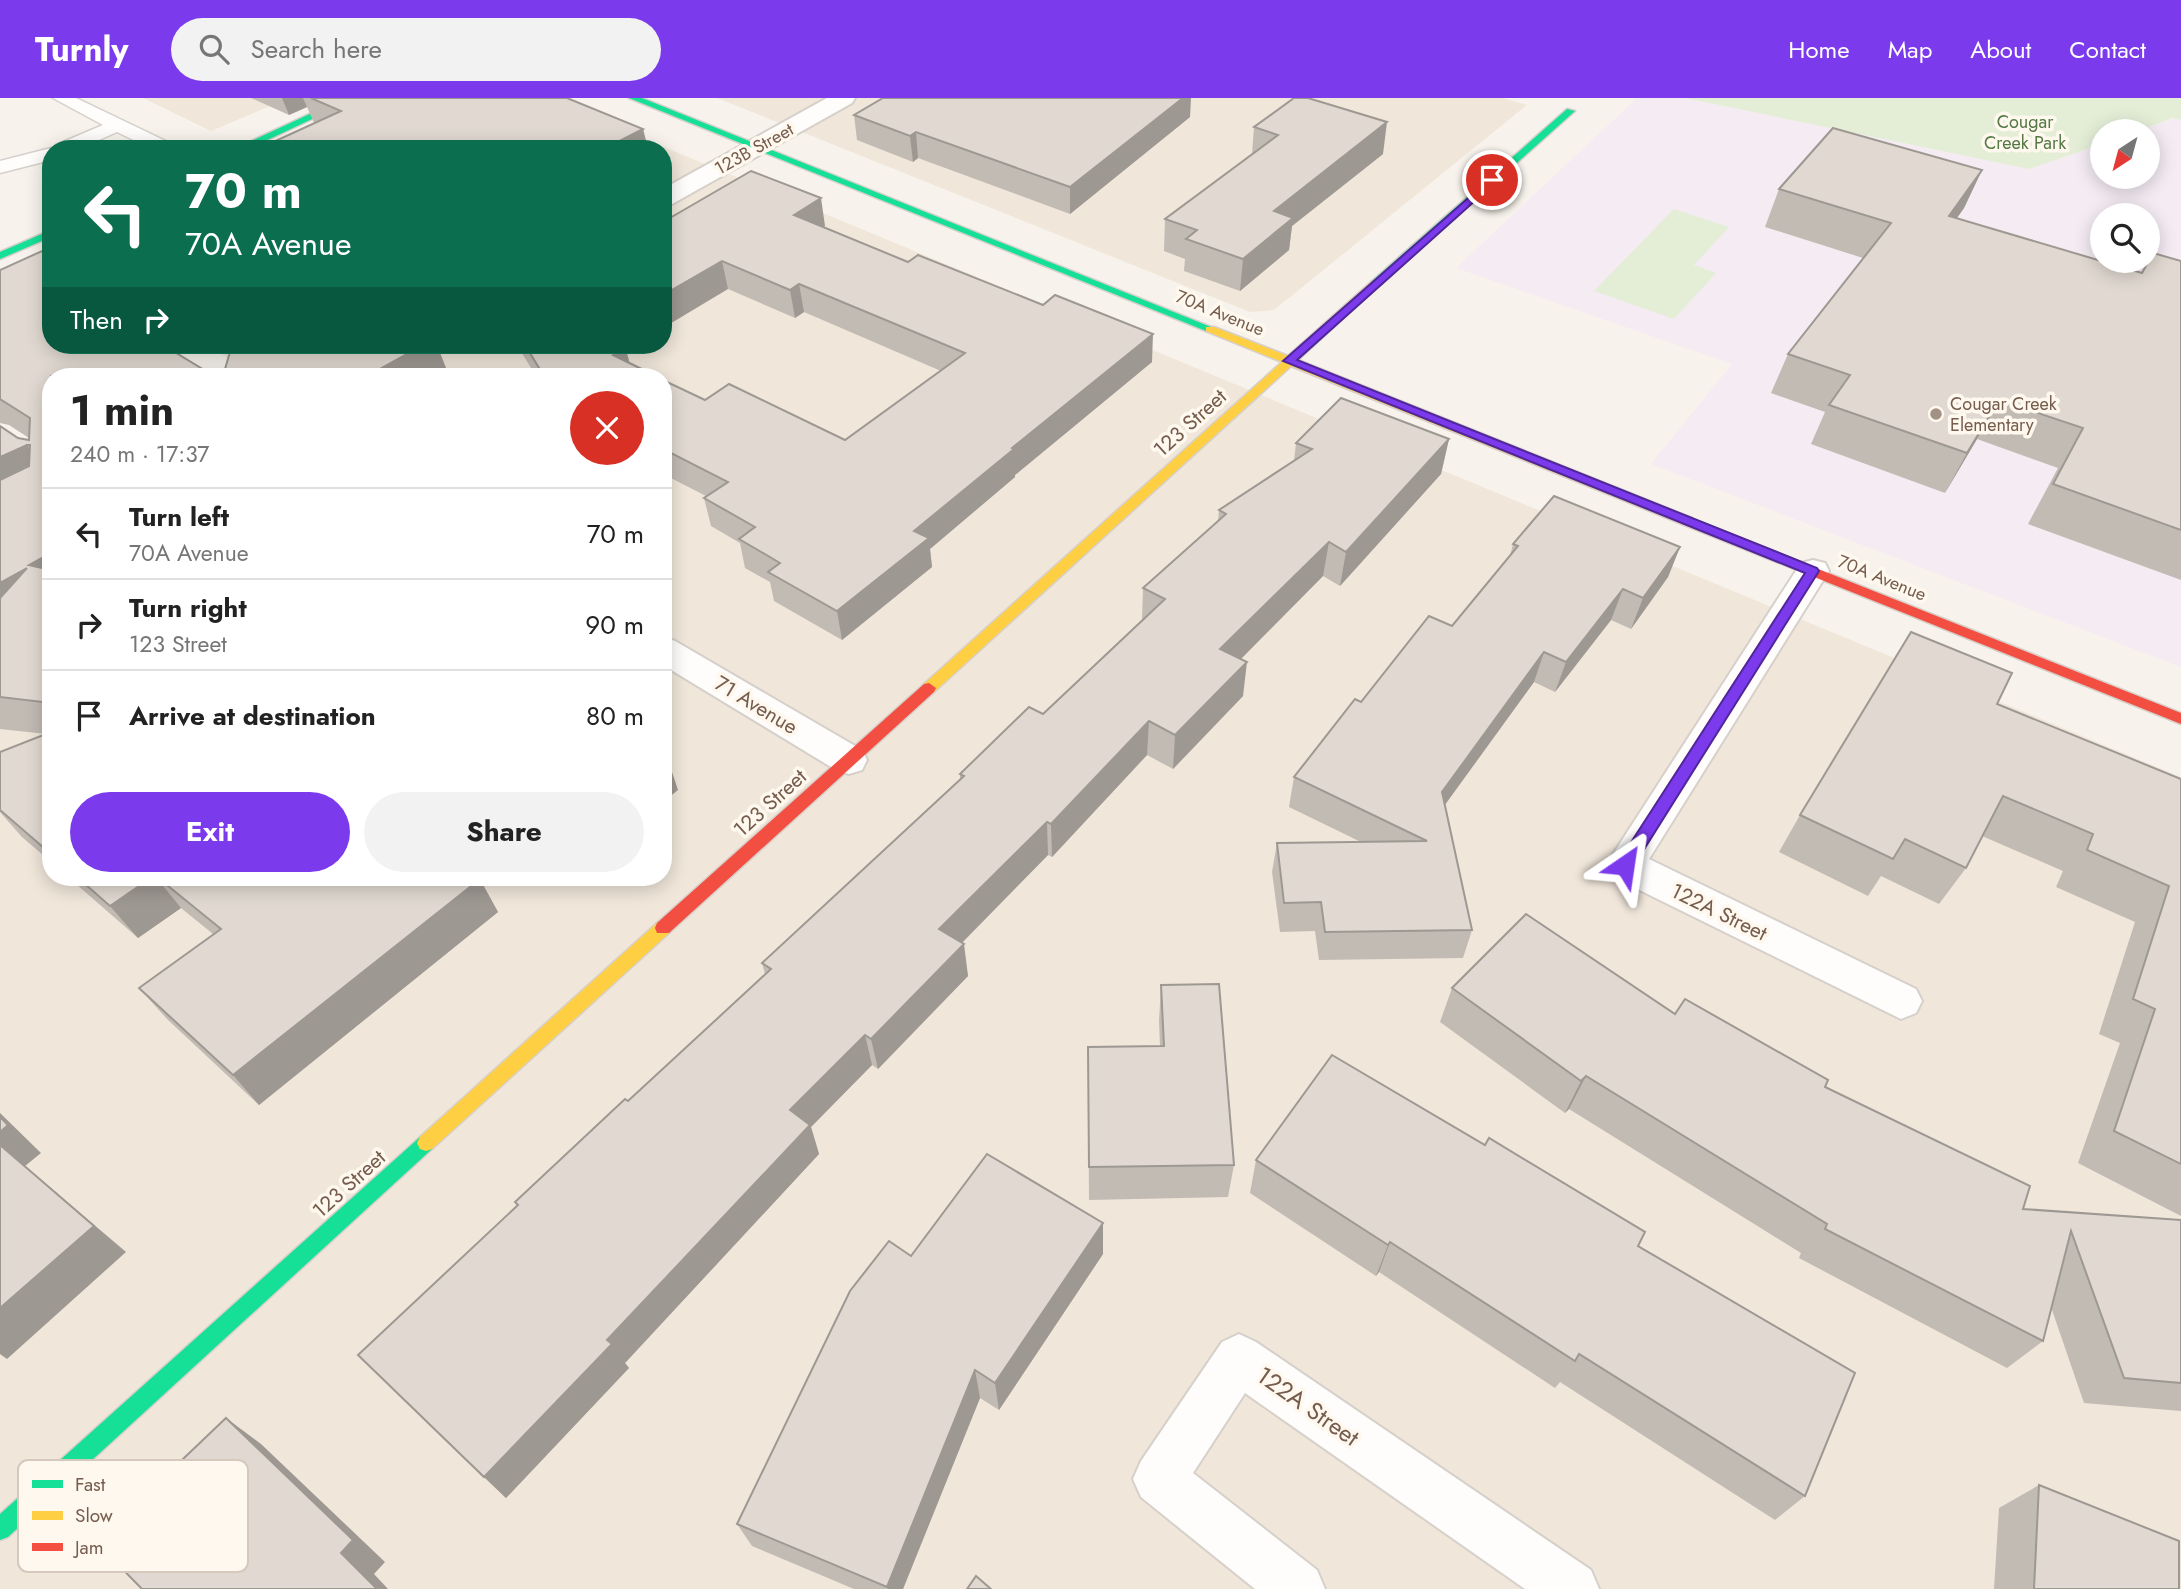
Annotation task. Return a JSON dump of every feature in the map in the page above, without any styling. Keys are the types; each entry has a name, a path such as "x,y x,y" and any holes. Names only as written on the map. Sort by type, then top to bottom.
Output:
{"street":[{"path":"259,140 352,98"},
{"name":"70A Avenue","path":"634,98 2181,719"},
{"name":"123B Street","path":"672,194 844,98"},
{"name":"123 Street","path":"76,1460 1289,361 1570,111"},
{"path":"0,256 42,237"},
{"name":"122A Street","path":"1813,571 1625,865 1901,1001"},
{"name":"71 Avenue","path":"672,654 849,760"},
{"name":"122A Street","path":"1298,1589 1159,1479 1239,1359 1572,1589"},
{"name":"123 Street","path":"0,1529 18,1513"}],"lane":[{"path":"62,98 149,140"},
{"path":"84,140 118,125"},
{"path":"0,167 42,157"}],"shaded area":[{"path":"143,98 289,98 211,131"},
{"path":"546,98 647,140 352,140"},
{"path":"717,98 1503,98 1527,105 1274,310 1250,312"},
{"name":"Cougar Creek Elementary","path":"1637,98 1685,98 2029,169 2090,148 2090,189 2160,189 2160,123 2181,116 2181,667 1651,464 1732,364 1456,268"},
{"path":"672,150 2181,777 2181,1589 0,1589 0,679 42,654 42,886 672,886 672,368 247,368 221,354 672,354"}],"green space":[{"name":"Cougar Creek Park","path":"1685,98 2181,98 2181,120 2173,118 2160,123 2160,119 2090,119 2090,148 2029,169"},
{"path":"1674,209 1729,227 1694,265 1716,273 1674,319 1594,291"}],"building":[{"path":"311,98 567,98 643,129 622,140 278,140 341,111"},
{"path":"883,98 1183,98 1070,187 916,132 910,136 854,115"},
{"path":"1294,98 1308,98 1387,122 1274,211 1293,218 1243,259 1186,239 1197,230 1165,219 1278,135 1254,127"},
{"path":"1833,128 1982,170 1949,216 2090,258 2090,273 2160,273 2160,255 2181,261 2181,530 2053,484 2083,428 1999,400 1967,453 1829,405 1850,375 1788,354 1891,223 1779,189"},
{"path":"751,171 821,198 794,215 908,262 918,255 1043,305 1055,295 1153,334 914,531 929,538 837,611 768,572 780,563 739,539 755,527 704,498 728,482 672,454 672,384 705,400 729,384 845,440 965,353 799,284 790,290 722,261 672,290 672,217"},
{"path":"42,251 42,354 178,354 201,368 42,368 42,558 29,565 42,568 42,702 0,697 0,598 27,568 0,583 0,480 29,466 30,445 0,457 0,426 18,438 29,440 30,418 0,399 0,270"},
{"path":"229,354 407,354 381,368 225,368"},
{"path":"531,354 614,354 640,368 539,368"},
{"path":"1341,398 1449,439 1346,552 1329,542 1220,649 1247,662 1175,735 1149,721 1051,824 1047,822 939,929 964,944 871,1039 865,1035 790,1110 810,1125 607,1340 612,1344 484,1477 358,1355 518,1205 515,1202 625,1099 628,1101 771,969 762,963 964,776 960,774 1029,707 1043,714 1165,599 1143,588 1226,514 1219,510 1312,449 1296,443"},
{"path":"1554,496 1680,547 1643,598 1623,589 1566,662 1544,652 1442,792 1472,930 1325,932 1321,902 1284,903 1277,843 1427,841 1294,777 1355,699 1361,702 1429,616 1452,626 1518,546 1513,544"},
{"path":"1911,632 2012,673 1997,704 2181,779 2181,1164 2114,1131 2155,1009 2133,999 2169,886 2087,850 2093,834 2003,796 1966,868 1905,839 1893,859 1800,815"},
{"path":"42,736 42,846 0,810 0,752"},
{"path":"87,886 139,886 110,906"},
{"path":"168,886 471,886 233,1075 139,988 221,929"},
{"path":"1526,914 1675,1014 1685,999 1828,1080 1825,1087 2030,1186 2023,1209 2181,1220 2181,1383 2124,1378 2071,1231 2043,1341 1825,1229 1827,1224 1586,1076 1581,1081 1452,988"},
{"path":"1219,984 1234,1165 1089,1167 1088,1047 1164,1046 1161,985"},
{"path":"1332,1055 1485,1145 1489,1138 1645,1232 1638,1246 1855,1373 1805,1496 1579,1354 1575,1361 1256,1160"},
{"path":"0,1117 8,1125 0,1132"},
{"path":"0,1145 94,1226 0,1308"},
{"path":"987,1154 1103,1223 995,1383 975,1370 887,1587 737,1524 850,1291 889,1241 911,1256"},
{"path":"226,1418 353,1540 341,1553 377,1589 142,1589 125,1572 248,1572 248,1460 182,1460"},
{"path":"2039,1485 2179,1541 2179,1589 2034,1589"},
{"path":"976,1576 991,1589 967,1589"}],"traffic: fast":[{"path":"259,140 352,98"},
{"path":"634,98 1210,329"},
{"path":"1375,284 1570,111"},
{"path":"0,256 42,237"},
{"path":"76,1460 426,1143"},
{"path":"0,1529 18,1513"}],"traffic: slow":[{"path":"929,688 1375,284"},
{"path":"1210,329 1687,521"},
{"path":"426,1143 663,928"}],"traffic: jam":[{"path":"1687,521 2181,719"},
{"path":"663,928 929,688"}],"place":[{"name":"Cougar Creek Elementary","path":"1936,414"}],"route":[{"path":"1492,180 1289,361 1813,571 1625,865"}]}
